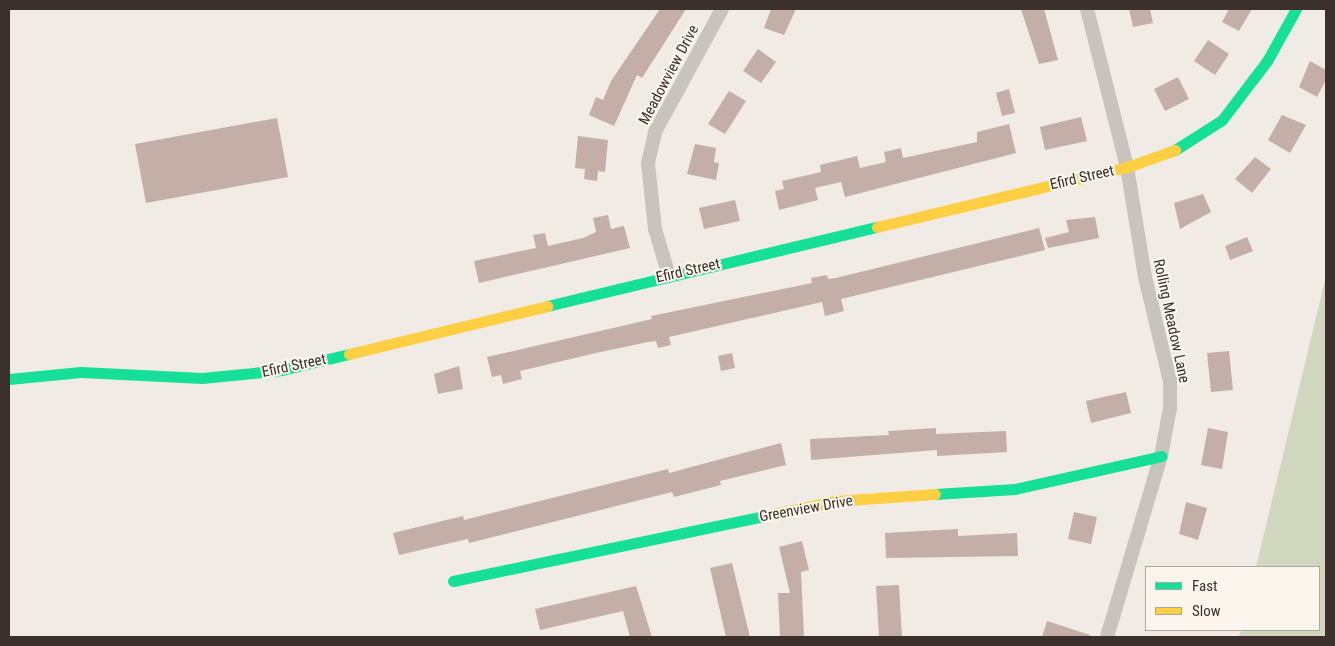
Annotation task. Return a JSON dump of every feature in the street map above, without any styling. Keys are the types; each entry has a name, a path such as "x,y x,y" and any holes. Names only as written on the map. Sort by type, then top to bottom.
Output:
{"street":[{"name":"Meadowview Drive","path":"668,276 655,229 648,163 655,132 722,9"},
{"name":"Rolling Meadow Lane","path":"1087,9 1127,167 1145,277 1170,382 1170,408 1161,456 1107,637"},
{"name":"Efird Street","path":"9,379 81,372 202,378 253,375 1127,167 1182,148 1222,120 1263,68 1296,9"},
{"name":"Greenview Drive","path":"452,581 835,501 1014,488 1161,456"}],"green space":[{"path":"1326,276 1326,637 1239,637 1241,631 1320,631 1320,566 1256,566"}],"building":[{"path":"660,9 686,9 642,78 637,75 614,126 589,115 596,97 603,100 611,81"},
{"path":"771,9 796,9 784,35 764,28"},
{"path":"1021,9 1044,9 1058,60 1039,64"},
{"path":"1129,9 1150,9 1153,23 1133,27"},
{"path":"1229,9 1252,9 1239,31 1222,22"},
{"path":"1208,40 1229,54 1215,75 1194,61"},
{"path":"758,49 776,62 761,83 743,71"},
{"path":"1310,61 1326,70 1326,80 1317,97 1299,87"},
{"path":"1178,77 1189,99 1165,111 1154,89"},
{"path":"1009,89 1015,113 1002,116 996,93"},
{"path":"729,91 746,101 725,134 708,124"},
{"path":"1282,115 1306,125 1290,153 1268,140"},
{"path":"1081,117 1087,141 1045,150 1040,127"},
{"path":"277,118 288,177 146,203 135,144"},
{"path":"1009,124 1016,153 845,197 841,182 815,188 818,200 779,210 775,191 784,189 782,181 821,172 820,165 857,156 860,168 886,162 884,152 901,148 903,158 977,142 977,132"},
{"path":"578,136 608,140 605,172 598,171 597,181 584,179 585,169 575,168"},
{"path":"695,144 716,148 714,162 719,163 716,180 687,174"},
{"path":"1255,157 1271,169 1252,193 1235,179"},
{"path":"1203,194 1211,212 1180,229 1174,203"},
{"path":"735,200 740,221 704,229 699,208"},
{"path":"608,215 611,229 624,226 630,248 479,283 474,261 536,248 533,235 545,233 548,246 583,238 596,232 593,218"},
{"path":"1095,217 1099,238 1048,248 1045,238 1069,232 1066,220"},
{"path":"1039,228 1045,250 841,299 844,311 825,316 822,302 669,337 671,345 658,348 656,341 648,342 520,371 522,379 503,384 501,375 492,377 487,357 652,319 651,316 812,283 811,278 827,275 828,279 836,278"},
{"path":"1247,237 1253,251 1230,260 1225,246"},
{"path":"1229,351 1233,390 1211,392 1207,353"},
{"path":"732,353 735,368 721,371 718,356"},
{"path":"459,366 463,389 438,394 434,374"},
{"path":"1126,392 1131,413 1091,423 1086,401"},
{"path":"936,428 936,434 1006,431 1007,452 937,456 937,450 811,460 810,439 889,435 888,431"},
{"path":"1208,428 1228,432 1222,469 1201,465"},
{"path":"781,443 786,465 720,481 721,485 674,497 672,492 469,543 468,539 399,555 393,533 463,516 464,520 668,469 669,473"},
{"path":"1186,502 1207,508 1198,540 1179,534"},
{"path":"1074,512 1097,517 1091,544 1068,539"},
{"path":"958,529 958,536 1017,533 1018,556 886,558 885,533"},
{"path":"802,541 809,570 801,572 804,637 780,637 778,593 790,593 779,547"},
{"path":"732,563 750,637 726,637 710,568"},
{"path":"899,585 902,637 879,637 876,586"},
{"path":"636,586 652,637 630,637 623,611 540,630 535,609"},
{"path":"1047,621 1090,635 1090,637 1042,637"}],"traffic: fast":[{"path":"1175,150 1222,120 1267,61 1296,9"},
{"path":"547,306 877,227"},
{"path":"9,379 81,372 202,378 282,370 349,354"},
{"path":"935,494 1015,489 1161,456"},
{"path":"453,581 769,515"}],"traffic: slow":[{"path":"877,227 1127,167 1175,150"},
{"path":"349,354 547,306"},
{"path":"769,515 835,501 935,494"}]}
